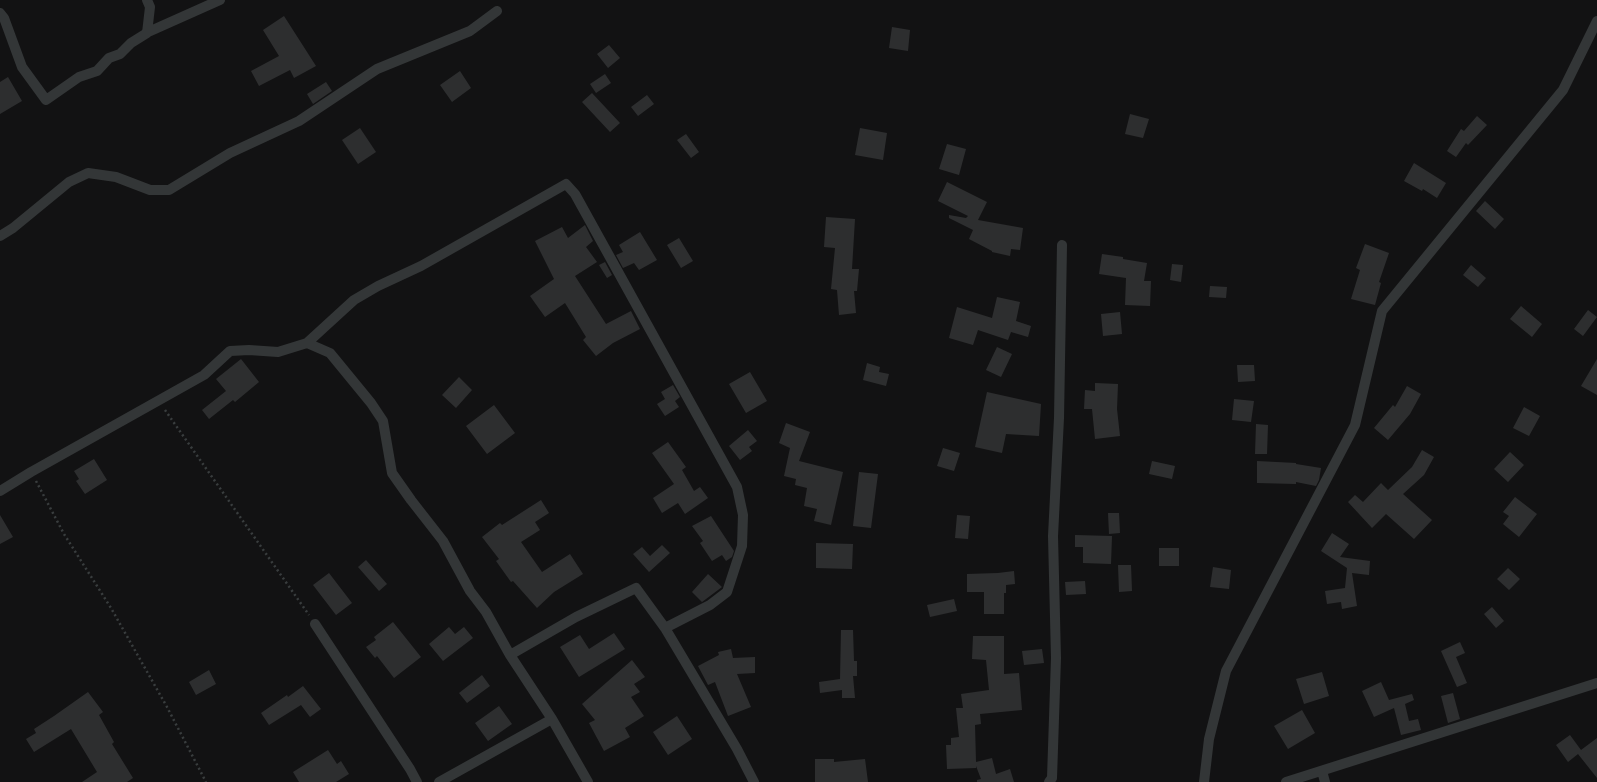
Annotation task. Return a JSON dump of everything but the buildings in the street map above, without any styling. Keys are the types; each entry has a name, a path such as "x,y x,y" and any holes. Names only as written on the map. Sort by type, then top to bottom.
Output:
{"street":[{"path":"146,33 150,7 147,0"},
{"path":"0,13 4,18 22,67 46,100 79,77 97,71 109,58 120,54 131,43 146,33 220,0"},
{"path":"0,236 69,182 88,173 116,177 150,190 170,190 230,153 274,134 299,121 377,69 470,31 497,11"},
{"path":"1204,782 1209,739 1226,671 1355,425 1382,311 1562,90 1597,21"},
{"path":"0,491 204,375 230,351 249,350 278,352 307,343 354,300 378,286 421,266 566,184 575,194 737,487 743,516 742,546 727,592 710,605 665,628"},
{"path":"1049,782 1052,778 1056,658 1053,536 1059,418 1062,245"},
{"path":"307,343 330,354 383,421 392,473 410,500 443,541 470,591 486,612 510,655 552,719 588,782"},
{"path":"510,655 576,617 636,588 665,628 737,749 754,782"},
{"path":"315,624 417,782"},
{"path":"1286,782 1597,683"},
{"path":"439,782 552,719"},
{"path":"1322,771 1325,782"}],"path":[{"path":"158,401 315,624"},
{"path":"31,472 64,534 111,608 167,707 206,782"}]}
